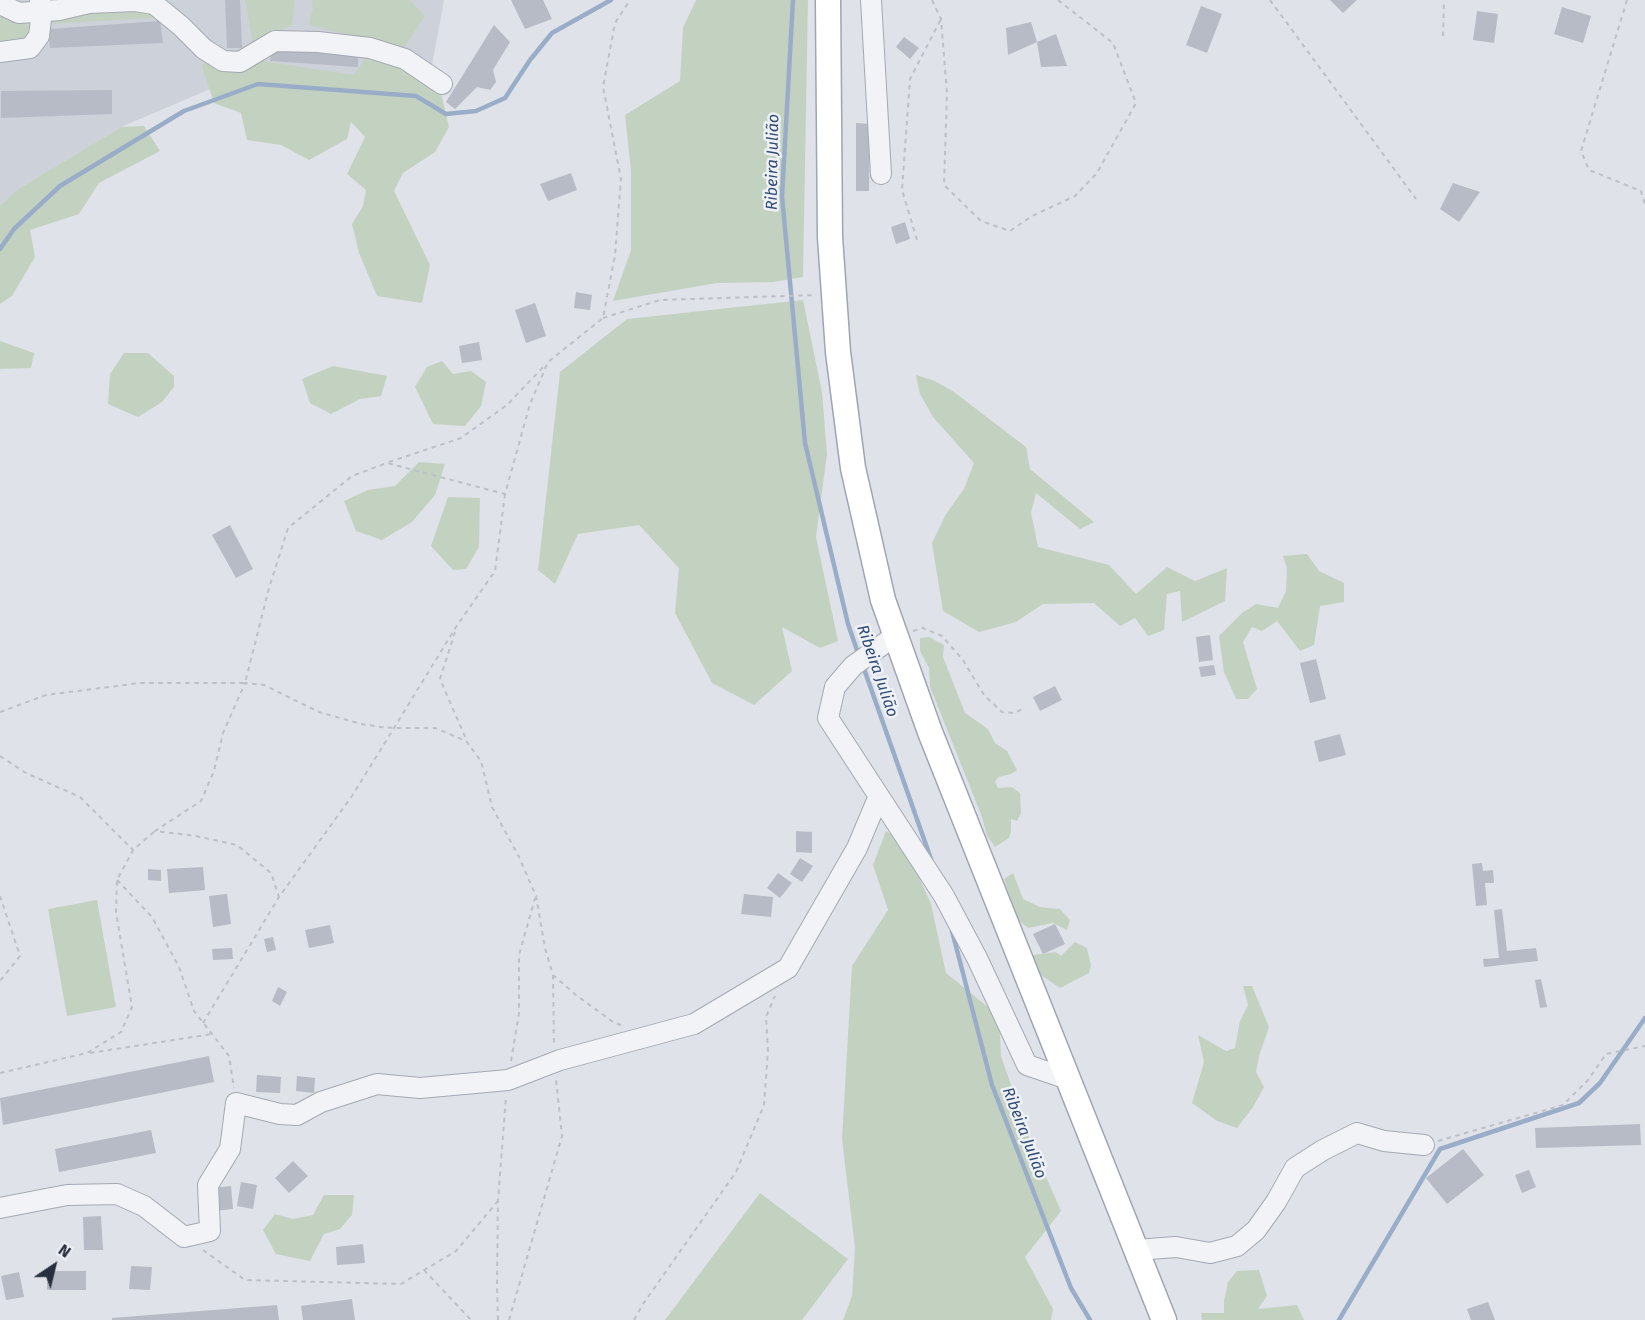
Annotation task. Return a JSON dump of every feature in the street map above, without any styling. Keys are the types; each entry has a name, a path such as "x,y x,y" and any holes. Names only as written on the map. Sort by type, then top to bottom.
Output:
{"main road":[{"path":"828,0 830,237 838,352 853,468 884,600 930,732 1164,1320"}],"street":[{"path":"871,0 881,174"},
{"path":"0,4 19,13 41,5 59,10 89,3 135,1 154,4 204,49 223,61 240,62 275,41 318,42 370,48 405,59 442,84"},
{"path":"0,52 30,48 39,36 41,5"},
{"path":"896,635 861,660 835,687 828,717 878,798 944,896 977,958 1027,1065 1068,1079"},
{"path":"0,1208 67,1195 117,1194 144,1206 184,1237 210,1231 208,1185 230,1149 236,1103 279,1114 297,1114 321,1102 377,1084 420,1088 508,1080 554,1063 694,1024 788,968 857,848 878,798"},
{"path":"1136,1250 1176,1247 1210,1253 1237,1246 1256,1230 1295,1168 1323,1150 1357,1133 1384,1141 1424,1145"}],"path":[{"path":"603,318 615,255 621,179 603,87 615,23 630,0"},
{"path":"932,0 941,19 947,93 944,185 981,221 1010,231 1032,216 1075,196 1097,173 1137,103 1113,43 1058,0"},
{"path":"1270,0 1416,199"},
{"path":"1443,36 1444,0"},
{"path":"1628,0 1581,151 1589,170 1641,191 1645,205"},
{"path":"917,240 902,190 910,79 941,19"},
{"path":"87,1053 121,1032 132,1007 116,912 117,880 134,850 155,831 201,801 214,771 223,733 245,683 269,588 288,528 352,476 461,438 507,405 548,362 603,318 660,300 834,294"},
{"path":"203,1023 279,897 352,796 456,627 495,571 505,494 530,404 548,362"},
{"path":"387,463 505,494"},
{"path":"456,627 440,679 466,741 481,761 492,807 519,857 536,896 545,948 553,975 554,1063 562,1136 509,1320"},
{"path":"896,635 923,628 942,636 963,660 984,695 1002,712 1014,713 1025,708"},
{"path":"0,712 46,695 140,683 245,683 264,685 320,712 361,724 394,728 435,728 466,741"},
{"path":"0,756 26,773 80,797 134,850"},
{"path":"155,831 196,836 237,845 271,873 279,897"},
{"path":"117,880 152,917 179,967 194,1011 229,1056 236,1103"},
{"path":"0,896 20,956 0,981"},
{"path":"498,1320 496,1285 498,1201 508,1080 519,1013 519,954 536,896"},
{"path":"634,1320 736,1172 764,1105 768,1051 766,1017 788,968"},
{"path":"553,975 576,995 622,1026"},
{"path":"0,1073 87,1053 212,1034"},
{"path":"1424,1145 1563,1105 1588,1080 1606,1054 1645,1046"},
{"path":"184,1237 245,1280 401,1284 456,1251 498,1201"},
{"path":"424,1270 471,1320"}],"shaded area":[{"path":"0,0 444,0 428,87 248,73 121,127 21,187 0,205"}],"green space":[{"path":"245,0 295,0 292,25 253,43"},
{"path":"312,0 410,0 425,16 401,52 380,43 309,25 313,8"},
{"path":"696,0 808,0 803,277 773,282 717,283 613,301 631,250 631,171 625,115 680,81 683,28"},
{"path":"90,6 155,12 154,18 46,24 45,15"},
{"path":"0,12 22,19 31,29 24,40 0,43"},
{"path":"210,53 354,75 367,56 389,62 441,93 449,127 435,152 403,173 394,191 430,265 422,303 377,296 359,253 352,224 363,206 366,190 347,174 365,137 351,122 347,139 309,160 281,145 247,140 241,113 214,103 202,66"},
{"path":"144,126 160,151 99,183 79,214 30,230 35,257 12,296 0,304 0,205 21,187 121,127"},
{"path":"803,300 822,392 827,454 816,537 838,641 820,648 782,627 792,671 754,705 712,683 675,613 679,568 639,525 578,534 555,584 538,570 560,372 627,319"},
{"path":"0,341 34,353 31,368 0,369"},
{"path":"124,353 148,353 174,376 174,387 162,402 138,417 108,404 110,374"},
{"path":"442,361 453,374 471,371 486,382 481,406 465,426 433,424 415,387 427,367"},
{"path":"333,366 387,376 381,396 360,399 331,414 310,403 302,379"},
{"path":"916,375 935,381 954,392 1026,447 1030,469 1094,522 1080,529 1036,493 1031,513 1038,547 1109,565 1136,594 1167,567 1195,581 1227,568 1225,601 1182,622 1180,591 1167,594 1164,630 1148,636 1135,618 1120,626 1094,603 1043,604 1016,622 979,632 943,611 932,543 946,514 964,489 974,463 933,417 920,394"},
{"path":"419,462 445,464 435,495 412,522 382,540 356,531 344,501 368,490 395,486"},
{"path":"448,497 480,498 479,547 466,569 453,570 431,546"},
{"path":"1307,554 1319,571 1344,583 1344,602 1320,606 1314,645 1300,651 1277,621 1262,631 1252,627 1243,642 1257,689 1248,699 1236,699 1224,672 1219,636 1242,613 1256,604 1278,608 1286,591 1287,569 1283,556"},
{"path":"929,637 944,645 943,657 965,713 988,729 995,743 1007,751 1017,770 995,781 998,788 1012,787 1020,793 1021,813 1017,821 1011,819 1009,838 995,847 987,836 982,817 930,687 929,668 920,651 920,638"},
{"path":"886,831 903,842 931,904 946,973 999,1016 1001,1056 1031,1143 1061,1211 1025,1257 1053,1309 1051,1320 843,1320 852,1296 855,1248 842,1139 852,966 888,910 873,865"},
{"path":"1013,873 1023,899 1040,907 1060,909 1070,920 1067,930 1053,923 1028,928 1018,920 1004,879"},
{"path":"97,900 116,1007 67,1016 48,909"},
{"path":"1075,942 1087,948 1091,965 1089,973 1060,988 1038,973 1033,955 1056,952 1061,956"},
{"path":"1243,986 1252,986 1269,1027 1256,1072 1264,1087 1253,1107 1237,1128 1217,1121 1192,1103 1204,1062 1198,1035 1226,1051 1235,1048 1240,1021 1248,1005"},
{"path":"760,1193 848,1259 802,1320 665,1320"},
{"path":"324,1195 354,1195 352,1215 340,1229 324,1234 310,1261 276,1254 263,1230 275,1214 293,1219 313,1215"},
{"path":"1259,1270 1267,1296 1258,1309 1297,1305 1304,1320 1202,1320 1201,1313 1224,1313 1228,1282 1237,1271"}],"building":[{"path":"225,0 240,0 242,48 227,48"},
{"path":"511,0 543,0 552,19 525,29"},
{"path":"1330,0 1357,0 1343,13"},
{"path":"1201,6 1222,14 1207,53 1186,45"},
{"path":"1562,7 1591,16 1583,43 1554,34"},
{"path":"1477,11 1498,14 1494,43 1473,40"},
{"path":"160,21 163,43 50,48 48,29"},
{"path":"1031,22 1037,42 1008,55 1006,28"},
{"path":"494,25 510,42 493,70 496,82 490,90 477,87 455,109 446,102"},
{"path":"1056,34 1067,66 1041,67 1037,42"},
{"path":"904,37 919,48 910,59 896,47"},
{"path":"273,45 358,52 358,67 270,61"},
{"path":"112,90 112,114 1,118 1,91"},
{"path":"856,123 870,124 869,191 856,191"},
{"path":"571,173 577,190 548,201 540,184"},
{"path":"1453,183 1480,192 1459,222 1440,209"},
{"path":"905,222 910,239 896,244 891,227"},
{"path":"576,292 592,295 590,310 574,308"},
{"path":"535,303 546,336 526,343 515,310"},
{"path":"479,342 482,360 462,363 459,346"},
{"path":"230,525 253,569 236,578 212,535"},
{"path":"1210,635 1213,660 1199,662 1196,637"},
{"path":"1316,659 1326,699 1310,703 1300,663"},
{"path":"1214,665 1216,675 1201,677 1199,667"},
{"path":"1055,686 1062,700 1040,711 1033,697"},
{"path":"1340,734 1346,755 1319,762 1314,741"},
{"path":"796,831 812,832 812,853 796,852"},
{"path":"800,858 813,866 802,882 790,874"},
{"path":"1482,863 1483,871 1493,870 1494,883 1485,883 1487,905 1476,906 1472,864"},
{"path":"203,867 205,890 169,893 167,869"},
{"path":"148,869 161,870 161,881 148,880"},
{"path":"778,873 792,883 780,898 767,888"},
{"path":"227,894 231,924 213,927 209,896"},
{"path":"744,894 773,897 771,917 741,914"},
{"path":"1502,909 1507,951 1536,948 1538,961 1484,967 1483,959 1499,958 1494,910"},
{"path":"1055,924 1065,944 1043,954 1033,934"},
{"path":"330,925 334,943 309,948 305,930"},
{"path":"273,937 276,950 267,952 264,939"},
{"path":"232,948 233,959 213,960 212,949"},
{"path":"1541,979 1547,1007 1540,1008 1535,980"},
{"path":"278,987 287,992 280,1006 272,1001"},
{"path":"209,1056 214,1082 3,1125 0,1098"},
{"path":"257,1075 281,1077 280,1093 256,1092"},
{"path":"297,1076 315,1078 314,1093 296,1091"},
{"path":"1640,1124 1641,1145 1536,1148 1535,1128"},
{"path":"151,1130 156,1153 59,1172 55,1149"},
{"path":"1463,1149 1484,1175 1447,1204 1426,1178"},
{"path":"293,1161 308,1176 289,1193 275,1178"},
{"path":"1529,1170 1536,1187 1522,1193 1515,1175"},
{"path":"241,1182 257,1185 253,1209 237,1206"},
{"path":"231,1186 233,1209 215,1211 213,1188"},
{"path":"101,1216 103,1250 84,1250 83,1217"},
{"path":"363,1244 365,1263 337,1265 336,1247"},
{"path":"131,1266 152,1267 150,1290 129,1289"},
{"path":"47,1271 86,1271 86,1290 47,1290"},
{"path":"19,1272 24,1297 6,1300 1,1276"},
{"path":"352,1299 355,1320 303,1320 301,1306"},
{"path":"1488,1302 1495,1320 1471,1320 1467,1309"},
{"path":"277,1305 279,1320 112,1320 112,1318"}],"waterway":[{"path":"0,249 14,229 60,186 184,111 258,84 416,96 446,114 476,111 505,98 530,60 552,33 611,0"},
{"name":"Ribeira Julião","path":"793,0 782,196 805,443 848,624 859,656"},
{"name":"Ribeira Julião","path":"863,666 931,859"},
{"name":"Ribeira Julião","path":"952,931 992,1085 1071,1288 1090,1320"},
{"path":"1339,1320 1440,1149 1579,1103 1600,1083 1645,1018"}]}
